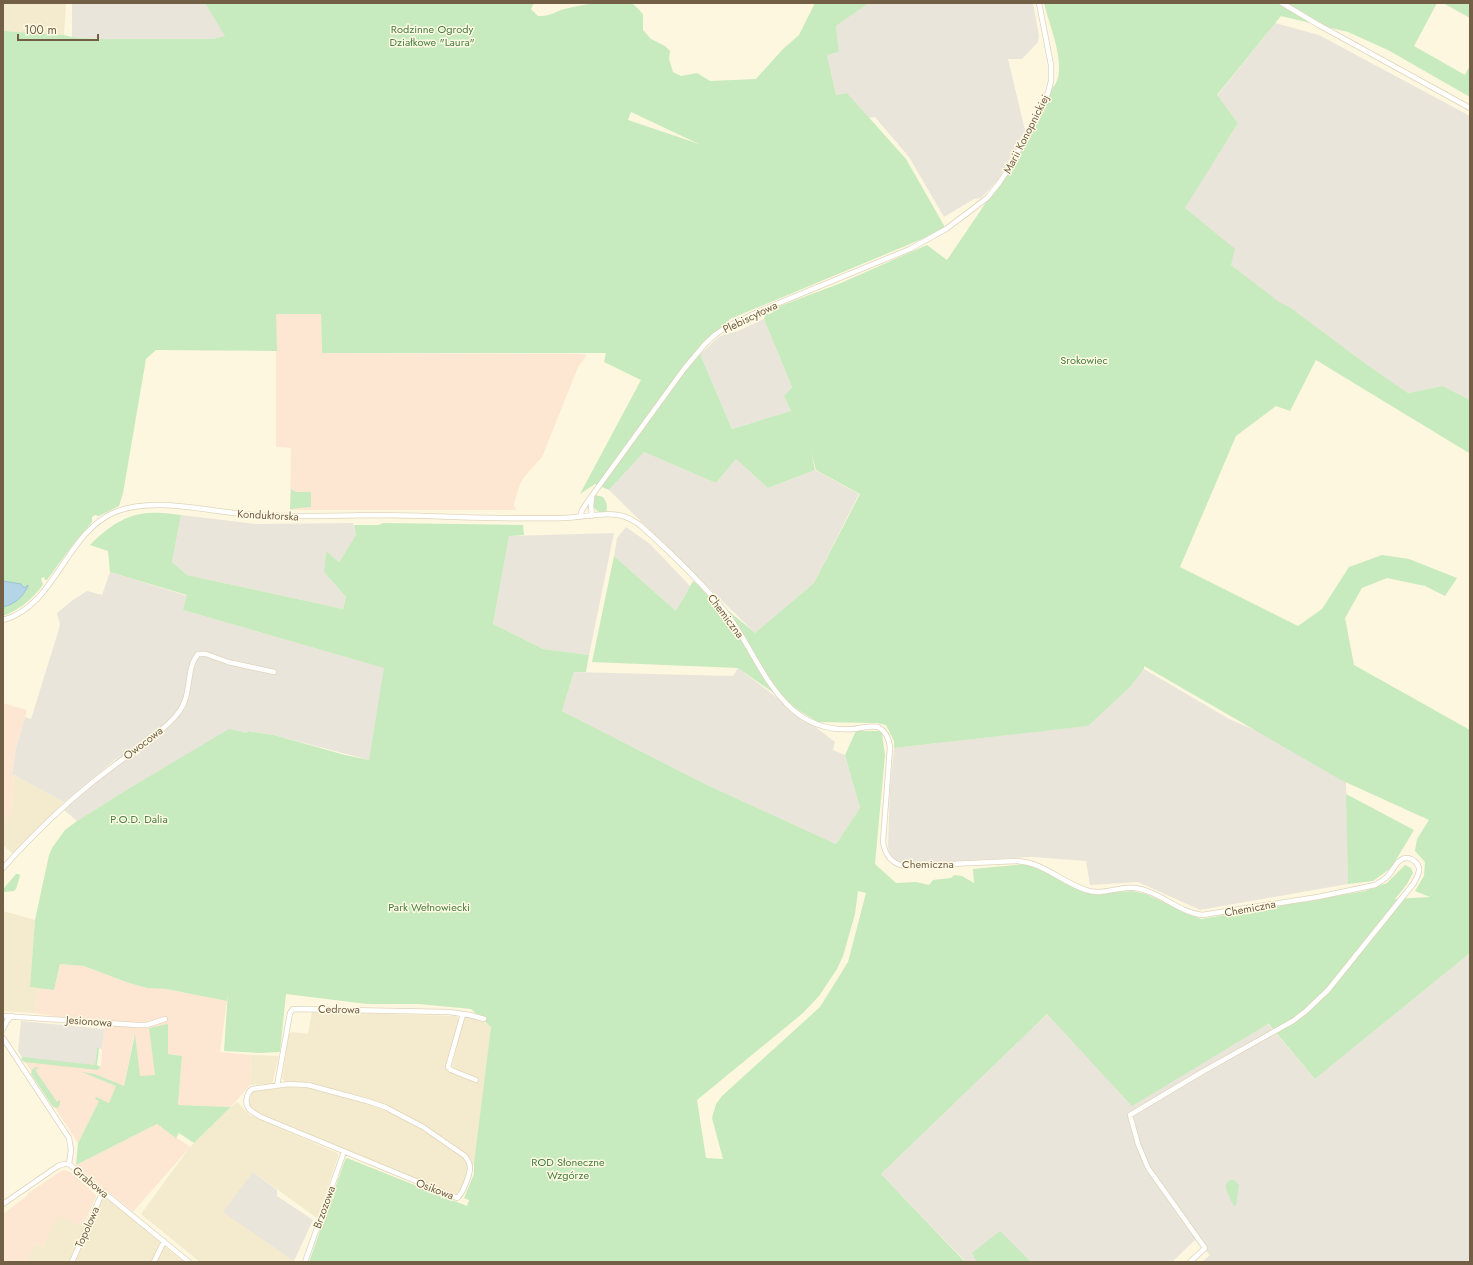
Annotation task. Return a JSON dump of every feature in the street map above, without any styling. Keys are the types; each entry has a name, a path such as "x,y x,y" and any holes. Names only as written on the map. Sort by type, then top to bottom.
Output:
{"street":[{"name":"Marii Konopnickiej","path":"849,274 910,249 946,229 983,201 999,184 1010,167 1043,103 1051,81 1051,65 1039,3"},
{"path":"1282,3 1310,21 1470,108"},
{"name":"Plebiscytowa","path":"592,497 694,356 716,334 728,326 762,310 849,274"},
{"path":"592,497 592,516"},
{"path":"580,517 582,510 592,497"},
{"name":"Konduktorska","path":"3,620 19,614 31,606 81,540 97,524 114,513 135,507 164,505 252,515 279,516 369,515 562,518 614,514 622,515"},
{"name":"Chemiczna","path":"622,515 640,525 707,591 727,614 741,634 770,685 786,704 796,713 817,724 831,728 842,729 875,727 882,729 887,735 890,747 883,842 887,855 893,862 904,866 1011,861 1027,862 1041,866 1088,891 1138,888 1152,893 1190,913 1202,915 1318,897 1375,885 1388,876 1398,861 1406,858 1414,860 1419,868 1418,876 1414,882 1328,990 1306,1011 1279,1030 1202,1072 1130,1115 1138,1144 1148,1168 1205,1248 1190,1262"},
{"name":"Owocowa","path":"3,868 57,812 93,782 161,731 178,714 186,700 192,665 198,654 206,654 274,672"},
{"name":"Cedrowa","path":"277,1086 290,1013 294,1009 427,1011 463,1014 484,1019"},
{"path":"463,1014 448,1067 451,1070 476,1080"},
{"name":"Jesionowa","path":"3,1016 137,1025 147,1025 165,1020"},
{"path":"3,1029 7,1021 12,1016"},
{"name":"Grabowa","path":"3,1038 69,1138 71,1150 69,1164 189,1262"},
{"name":"Osikowa","path":"308,1085 367,1101 385,1107 423,1127 468,1160 470,1168 469,1175 460,1196 457,1198 344,1152 261,1117 248,1109 246,1106 246,1101 249,1091 258,1088 277,1086 308,1085"},
{"name":"Brzozowa","path":"305,1262 344,1152"},
{"path":"3,1204 58,1166 69,1164"},
{"name":"Topolowa","path":"72,1262 103,1191"},
{"path":"154,1262 164,1241"}],"shaded area":[{"path":"3,3 66,3 64,35 3,31"},
{"path":"72,3 205,3 226,36 212,39 99,39 72,37"},
{"path":"869,3 1033,3 1039,36 1038,42 1022,59 1008,59 1025,130 997,181 981,198 974,199 944,217 909,157 875,117 869,118 847,93 836,95 827,55 839,52 836,26"},
{"path":"1275,23 1319,35 1470,116 1470,400 1443,386 1408,393 1366,364 1291,308 1279,303 1231,265 1184,208 1238,123 1217,96"},
{"path":"276,314 321,314 322,353 587,355 578,367 542,457 520,484 514,505 516,510 290,510 291,448 276,447"},
{"path":"764,319 792,387 784,396 791,411 732,429 700,354 720,336 738,331"},
{"path":"644,452 716,483 736,459 768,488 815,470 859,494 814,583 755,633 609,490"},
{"path":"181,515 257,524 353,523 356,535 339,562 326,551 324,572 346,597 343,609 187,575 172,562"},
{"path":"626,527 650,544 690,586 676,611 614,556 617,538"},
{"path":"614,533 589,655 543,649 493,624 509,536"},
{"path":"110,572 188,596 183,610 385,668 369,760 274,735 249,731 248,733 229,730 123,792 77,821 64,810 122,754 64,802 12,774 16,748 25,717 31,719 60,625 57,613 87,591 102,595"},
{"path":"738,668 835,742 833,750 845,755 860,808 836,844 705,784 562,711 574,672 733,676"},
{"path":"1144,669 1229,719 1274,738 1346,778 1348,884 1200,910 1138,882 1090,885 1086,861 1032,857 915,863 899,862 891,858 888,847 890,787 894,748 1087,726 1131,686"},
{"path":"3,703 27,710 16,748 12,773 14,775 12,810 3,827"},
{"path":"14,775 64,802 13,854 3,845 3,827 12,810"},
{"path":"3,911 35,920 30,987 39,988 34,1013 3,1011"},
{"path":"1470,953 1470,1262 1202,1262 1210,1255 1195,1240 1172,1262 962,1262 964,1260 881,1174 1047,1014 1132,1105 1268,1024 1315,1079"},
{"path":"60,964 84,966 129,983 147,988 166,989 227,1001 220,1052 251,1055 250,1085 231,1107 178,1105 182,1056 168,1054 149,1028 156,1075 140,1077 134,1036 124,1086 118,1096 107,1105 99,1101 78,1143 23,1059 101,1066 104,1024 34,1013 39,988 54,990"},
{"path":"312,1012 456,1016 459,1019 446,1067 448,1070 477,1083 478,1078 454,1068 452,1065 464,1019 469,1017 488,1024 491,1027 474,1165 472,1165 467,1155 407,1115 365,1097 310,1083 287,1082 283,1080 289,1034 292,1032 308,1034"},
{"path":"21,1021 104,1029 102,1049 97,1048 95,1065 23,1059 18,1051"},
{"path":"251,1055 279,1056 272,1084 250,1085"},
{"path":"290,1087 310,1088 367,1103 406,1120 422,1129 464,1158 467,1164 467,1173 460,1191 456,1193 449,1193 255,1112 249,1105 251,1094 254,1091"},
{"path":"237,1102 250,1115 339,1154 317,1218 253,1172 294,1262 200,1262 141,1214 190,1147"},
{"path":"157,1124 190,1147 133,1212 76,1165"},
{"path":"65,1170 72,1173 96,1195 83,1226 58,1216 43,1247 35,1244 26,1262 3,1262 3,1214 28,1195 27,1194 61,1171"},
{"path":"253,1172 277,1190 277,1196 313,1220 294,1261 223,1212"},
{"path":"103,1197 108,1199 160,1242 152,1262 74,1262"},
{"path":"58,1215 85,1227 69,1262 26,1262 35,1244 43,1247"},
{"path":"163,1245 184,1262 155,1262"}],"green space":[{"path":"622,2 629,3 637,7 643,14 643,30 651,39 665,46 670,51 669,59 673,72 681,76 697,73 710,81 756,79 783,49 799,35 815,3 869,3 836,26 839,52 827,55 836,95 847,93 906,159 946,229 730,319 700,354 732,429 791,411 784,396 792,387 764,319 767,311 841,283 927,245 947,260 1006,173 1048,93 1056,83 1059,74 1058,54 1044,3 1437,3 1414,46 1465,75 1470,65 1470,97 1388,50 1348,32 1281,16 1217,95 1238,123 1185,208 1235,249 1231,265 1279,302 1291,308 1366,364 1408,393 1443,386 1470,400 1470,452 1469,453 1316,360 1290,411 1276,406 1236,436 1180,567 1298,626 1322,609 1349,567 1382,555 1409,559 1457,578 1445,596 1425,586 1387,578 1362,588 1345,618 1354,665 1470,730 1470,953 1315,1079 1268,1023 1132,1106 1047,1014 881,1174 965,1262 309,1262 347,1158 467,1206 469,1200 464,1198 474,1174 474,1163 491,1027 471,1009 419,1004 367,1004 286,994 280,1052 260,1053 224,1051 228,992 227,1001 166,989 147,988 129,983 84,966 60,964 54,990 30,987 35,920 49,855 52,848 65,830 77,821 229,729 247,733 248,731 274,735 345,755 369,760 384,668 183,610 187,595 110,572 108,551 90,545 117,523 132,516 150,513 181,515 172,562 187,575 343,609 346,597 324,572 326,551 339,562 356,535 354,525 379,525 383,523 523,525 524,535 509,536 493,624 543,649 589,655 586,672 574,672 562,711 705,784 836,844 860,808 845,755 856,731 879,731 882,734 885,755 875,864 896,883 916,882 929,885 933,880 951,878 954,875 962,876 974,883 973,869 1025,864 1042,870 1090,894 1132,891 1146,894 1201,919 1365,891 1387,883 1405,865 1411,868 1413,873 1407,884 1395,899 1430,897 1415,891 1424,876 1425,862 1415,851 1417,839 1429,820 1341,780 1144,666 1144,669 1131,686 1088,726 894,748 894,741 886,725 877,723 818,722 798,710 738,668 592,662 614,556 676,611 693,581 755,633 814,583 860,494 816,470 811,452 815,470 768,488 736,459 716,483 644,452 609,490 595,484 580,494 641,380 604,362 606,353 322,353 321,314 276,314 277,351 156,350 146,359 123,493 119,506 99,516 95,515 92,517 92,522 71,547 47,580 45,580 44,577 41,578 43,585 35,595 21,607 3,616 3,607 18,600 24,594 28,585 24,588 21,584 3,581 3,31 99,39 212,39 225,36 205,3 534,3 531,9 538,16 547,15 576,6","holes":["631,112 699,144 628,120","858,891 866,893 848,962 820,1007 722,1096 716,1104 712,1118 723,1159 706,1158 697,1100 803,1013 819,996 837,969 843,956 855,914"]},
{"path":"1443,3 1470,3 1470,18"},
{"path":"291,489 296,492 311,492 311,507 290,509"},
{"path":"596,495 603,497 607,506 606,512 599,512 594,508 593,500"},
{"path":"1346,794 1414,830 1391,868 1373,881 1348,884"},
{"path":"16,874 19,874 20,876 16,889 14,891 4,892 4,888"},
{"path":"168,1024 168,1054 182,1056 178,1105 231,1107 194,1143 179,1133 176,1138 157,1124 76,1165 78,1143 99,1101 95,1099 96,1097 109,1103 116,1086 82,1072 95,1074 124,1086 135,1034 140,1076 155,1075 149,1028"},
{"path":"97,1048 99,1048 97,1065 100,1067 98,1070 24,1062 21,1059 23,1057 95,1065"},
{"path":"36,1067 39,1068 35,1070 57,1102 60,1100 58,1108 53,1107 31,1074 32,1070"},
{"path":"1230,1180 1234,1180 1239,1185 1236,1206 1233,1205 1226,1189 1226,1184"},
{"path":"1000,1231 1031,1262 977,1262 972,1253"}],"water":[{"path":"3,581 21,584 24,588 28,586 24,594 18,600 3,607"}],"park label":[{"name":"Rodzinne Ogrody Działkowe \"Laura\"","path":"432,35"},
{"name":"Srokowiec","path":"1084,360"},
{"name":"P.O.D. Dalia","path":"139,819"},
{"name":"Park Wełnowiecki","path":"429,907"},
{"name":"ROD Słoneczne Wzgórze","path":"568,1168"}]}
